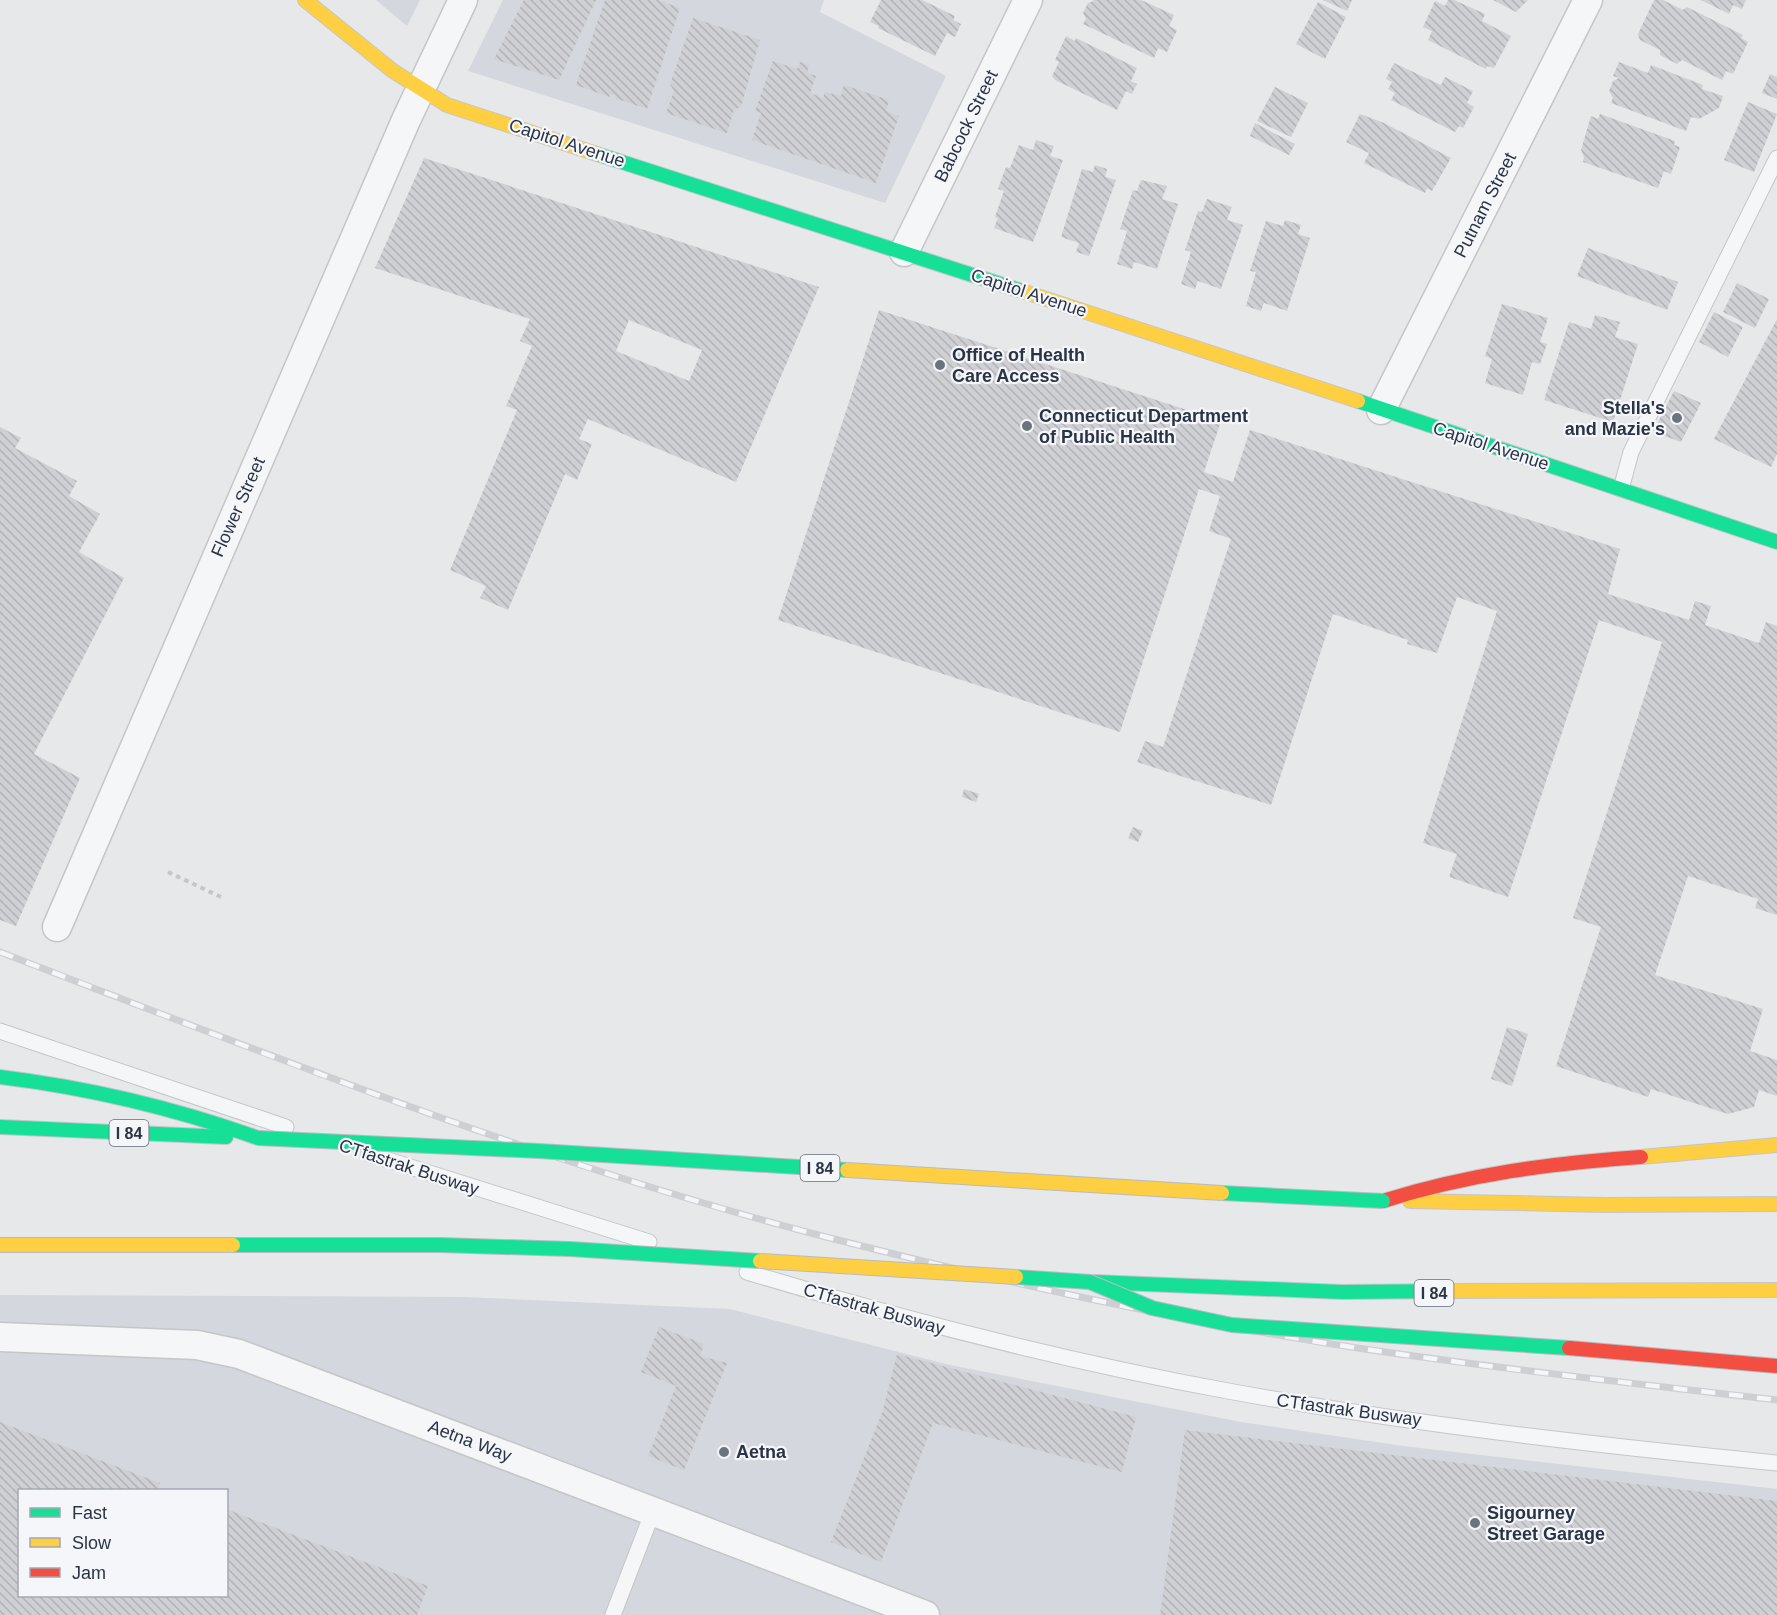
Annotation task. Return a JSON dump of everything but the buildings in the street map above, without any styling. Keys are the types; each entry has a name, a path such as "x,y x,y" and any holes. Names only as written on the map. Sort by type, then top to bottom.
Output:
{"main road":[{"name":"Capitol Avenue","path":"305,0 393,71 447,105 904,252 1777,542"},
{"path":"0,1077 135,1098 194,1115 258,1138"},
{"name":"I 84","path":"0,1127 467,1145 1208,1193 1383,1201 1606,1205 1777,1204"},
{"path":"1383,1201 1455,1179 1530,1166 1777,1145"},
{"name":"I 84","path":"0,1245 430,1245 570,1249 1090,1282 1362,1292 1777,1290"},
{"path":"1090,1282 1152,1308 1232,1325 1595,1350 1777,1366"}],"street":[{"name":"Flower Street","path":"57,927 422,89 463,0"},
{"name":"Babcock Street","path":"904,252 1028,0"},
{"name":"Putnam Street","path":"1381,410 1588,0"},
{"name":"Aetna Way","path":"0,1337 197,1345 239,1354 925,1615"}],"lane":[{"path":"1621,489 1632,452 1777,158"},
{"name":"CTfastrak Busway","path":"0,1031 253,1117 582,1222 802,1289 1019,1347 1228,1391 1330,1408 1523,1434 1777,1463"},
{"path":"614,1615 653,1511"}],"path":[{"path":"168,872 221,897"}],"shaded area":[{"path":"376,0 420,0 407,26"},
{"path":"503,0 824,0 820,12 946,76 885,203 468,71"},
{"name":"Aetna","path":"0,1295 464,1297 730,1309 950,1365 1241,1422 1403,1446 1777,1489 1777,1615 0,1615"}],"railway":[{"path":"0,952 205,1031 515,1143 724,1209 830,1238 963,1271 1230,1327 1467,1363 1777,1400"}],"traffic: fast":[{"path":"597,154 1025,292"},
{"path":"1358,401 1777,542"},
{"path":"0,1077 131,1100 195,1117 258,1138"},
{"path":"0,1127 226,1137"},
{"path":"258,1138 539,1151 847,1170"},
{"path":"1222,1193 1383,1201"},
{"path":"233,1245 441,1245 570,1249 760,1261"},
{"path":"1016,1277 1090,1282 1152,1308 1232,1325 1569,1348"},
{"path":"1095,1282 1342,1292 1453,1291"}],"traffic: slow":[{"path":"305,0 393,71 447,105 597,154"},
{"path":"1025,292 1358,401"},
{"path":"1641,1157 1777,1145"},
{"path":"847,1170 1222,1193"},
{"path":"1410,1201 1606,1205 1777,1204"},
{"path":"0,1245 233,1245"},
{"path":"760,1261 1016,1277"},
{"path":"1453,1291 1777,1290"}],"traffic: jam":[{"path":"1383,1201 1447,1184 1511,1171 1641,1157"},
{"path":"1569,1348 1777,1366"}],"place":[{"name":"Office of Health Care Access","path":"940,365"},
{"name":"Stella's and Mazie's","path":"1677,418"},
{"name":"Connecticut Department of Public Health","path":"1027,426"},
{"name":"Aetna","path":"724,1452"},
{"name":"Sigourney Street Garage","path":"1475,1523"}]}
